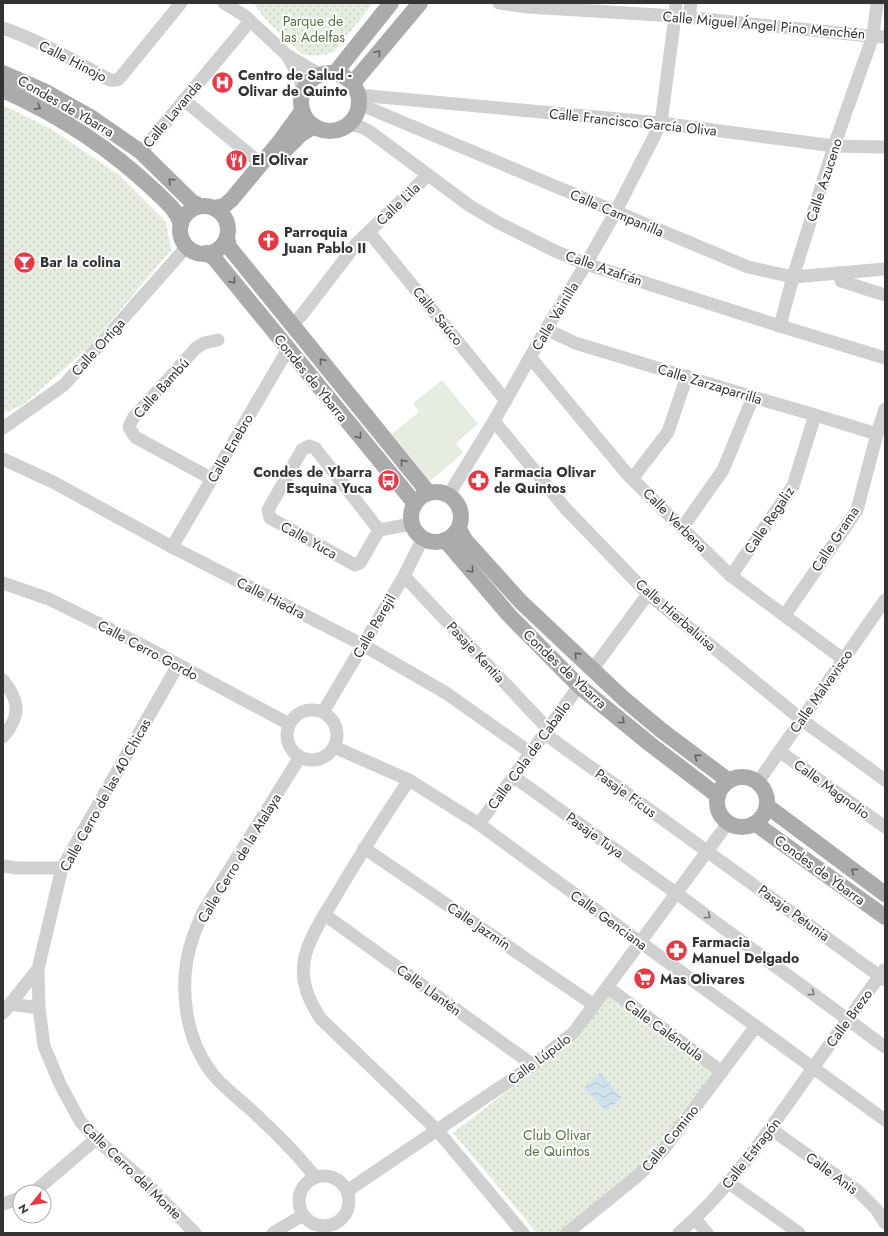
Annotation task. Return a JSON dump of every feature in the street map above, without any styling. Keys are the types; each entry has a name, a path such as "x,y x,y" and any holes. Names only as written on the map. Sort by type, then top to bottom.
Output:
{"main road":[{"path":"335,73 391,3"},
{"path":"357,94 342,75 327,72 319,74 306,84 301,98 302,111 307,120 314,126 323,130 332,131 340,129 354,119 357,94 420,3"},
{"name":"Condes de Ybarra","path":"3,73 14,76 44,91 92,118 140,152 192,202 207,207"},
{"name":"Condes de Ybarra","path":"3,90 49,113 87,136 132,170 178,214 181,224"},
{"path":"302,111 281,140 232,199 224,206 193,209 188,213 181,224 180,230 185,248 206,254 219,248 238,204 287,147 300,134 314,126"},
{"path":"207,207 224,216 227,230"},
{"name":"Condes de Ybarra","path":"227,230 229,247 428,492"},
{"name":"Condes de Ybarra","path":"206,254 214,258 412,500 414,505"},
{"path":"428,492 440,492 451,496 457,501 460,508 461,522 459,529 455,534 446,540 438,542 430,541 418,535 412,524 411,511 422,495 428,492"},
{"name":"Condes de Ybarra","path":"459,529 465,540 522,602 592,670 661,730 729,781"},
{"name":"Condes de Ybarra","path":"446,540 509,616 579,686 650,744 718,796"},
{"path":"742,777 750,778 758,782 768,799 765,813 756,824 742,828 728,823 722,818 718,811 717,803 718,796 724,785 735,778 742,777"},
{"name":"Condes de Ybarra","path":"767,806 885,894"},
{"name":"Condes de Ybarra","path":"756,824 885,917"}],"street":[{"name":"Calle Hinojo","path":"3,28 40,44 110,80 117,80 181,3"},
{"path":"224,3 248,19 287,55 319,74"},
{"path":"237,3 248,19"},
{"name":"Calle Miguel Ángel Pino Menchén","path":"499,3 528,6 657,9 676,16 690,18 879,36"},
{"name":"Calle Vainilla","path":"451,496 451,491 506,401 546,329 616,213 661,123 676,16 676,3"},
{"path":"690,18 691,3"},
{"name":"Calle Azuceno","path":"780,326 792,277 834,146 879,36 877,3"},
{"name":"Calle Lavanda","path":"140,152 184,100 248,19"},
{"path":"287,55 300,79 303,91"},
{"name":"Calle Francisco García Oliva","path":"357,94 661,123 834,146 885,148"},
{"name":"Calle Campanilla","path":"357,94 616,213 748,267 792,277 885,269"},
{"path":"184,100 261,164"},
{"name":"Calle Azafrán","path":"348,124 361,127 369,131 470,206 542,245 586,264 885,358"},
{"name":"Calle Lila","path":"292,324 301,316 357,243 428,175"},
{"name":"Calle Saúco","path":"369,232 506,401"},
{"name":"Calle Ortiga","path":"3,428 64,385 185,248"},
{"path":"841,281 885,295"},
{"name":"Calle Zarzaparrilla","path":"546,329 575,343 753,397 816,414 877,434"},
{"name":"Calle Bambú","path":"212,479 135,437 130,427 134,417 196,348 204,343 218,340"},
{"name":"Calle Enebro","path":"172,547 288,349"},
{"name":"Calle Verbena","path":"530,357 632,479 731,576 843,659"},
{"path":"632,479 668,432 687,376"},
{"path":"682,528 723,470 753,397"},
{"name":"Calle Grama","path":"784,615 857,510 885,409"},
{"name":"Calle Regaliz","path":"731,576 794,486 816,414"},
{"name":"Calle Hierbaluisa","path":"494,421 565,508 648,594 802,720 885,780"},
{"name":"Calle Yuca","path":"309,446 315,448 379,530 360,563 355,565 270,518 268,510 302,450 309,446"},
{"name":"Calle Hiedra","path":"3,459 52,482 172,547 363,645 446,693 531,753"},
{"path":"379,530 412,524"},
{"name":"Calle Perejil","path":"323,712 404,576 423,538"},
{"name":"Pasaje Kentia","path":"404,576 546,732"},
{"name":"Calle Cerro Gordo","path":"3,583 49,599 140,644 289,724"},
{"path":"592,670 648,594"},
{"name":"Calle Malvavisco","path":"758,782 885,600"},
{"name":"Calle Cerro de las 40 Chicas","path":"6,1008 38,969 62,868 178,665"},
{"path":"3,680 10,689 17,705 16,714 11,727 3,737"},
{"name":"Calle Cola de Caballo","path":"479,824 579,686"},
{"path":"307,710 323,712 330,717 335,724 337,740 334,747 323,758 307,760 300,757 290,746 287,739 289,724 293,718 307,710"},
{"name":"Pasaje Ficus","path":"546,732 707,851"},
{"name":"Calle Genciana","path":"334,747 409,780 479,824 885,1120"},
{"name":"Calle Magnolio","path":"779,751 885,827"},
{"name":"Calle Cerro de la Atalaya","path":"300,757 203,912 192,938 185,972 184,997 190,1030 206,1066 217,1079 283,1139 315,1178"},
{"name":"Pasaje Tuya","path":"514,777 676,893 885,1047"},
{"path":"409,780 364,848 325,915 308,948 304,963 304,976 312,1006 321,1020 437,1130 523,1233"},
{"name":"Calle Lúpulo","path":"347,1191 533,1065 572,1035 728,823"},
{"name":"Calle Jazmín","path":"364,848 594,1005"},
{"name":"Pasaje Petunia","path":"707,851 883,975"},
{"path":"3,866 17,868 62,868"},
{"name":"Calle Llantén","path":"325,915 533,1065"},
{"name":"Calle Cerro del Monte","path":"38,969 39,1008 44,1046 60,1084 80,1121 96,1139 143,1180 195,1233"},
{"name":"Calle Brezo","path":"814,1067 883,975"},
{"name":"Calle Caléndula","path":"607,987 722,1072"},
{"path":"6,1008 39,1008"},
{"name":"Calle Comino","path":"567,1233 639,1175 653,1161 663,1150 756,1026"},
{"name":"Calle Estragón","path":"679,1233 695,1219 729,1183 771,1129 814,1067"},
{"name":"Calle Anis","path":"771,1129 858,1191 876,1209 885,1224"},
{"path":"43,1184 96,1139"},
{"path":"322,1176 337,1180 343,1184 347,1191 349,1205 341,1228 315,1225 303,1216 299,1208 298,1201 303,1187 308,1181 315,1178 322,1176"},
{"path":"729,1183 799,1233"},
{"path":"273,1233 303,1216"},
{"path":"695,1219 707,1233"}],"green space":[{"name":"Parque de las Adelfas","path":"253,3 373,3 334,52 318,56 301,53 267,21"},
{"path":"3,105 51,129 118,174 166,222 171,250 88,348 23,405 3,413"},
{"path":"442,380 478,424 456,443 463,453 430,481 392,434 419,412 413,403"},
{"name":"Club Olivar de Quintos","path":"608,993 716,1072 651,1158 562,1233 537,1233 453,1133 577,1037"}],"water":[{"path":"600,1073 622,1098 606,1112 584,1087"}],"place":[{"name":"Centro de Salud - Olivar de Quinto","path":"223,83"},
{"name":"El Olivar","path":"236,160"},
{"name":"Parroquia Juan Pablo II","path":"269,240"},
{"name":"Bar la colina","path":"24,262"},
{"name":"Condes de Ybarra Esquina Yuca","path":"388,480"},
{"name":"Farmacia Olivar de Quintos","path":"478,480"},
{"name":"Farmacia Manuel Delgado","path":"677,950"},
{"name":"Mas Olivares","path":"644,979"}]}
